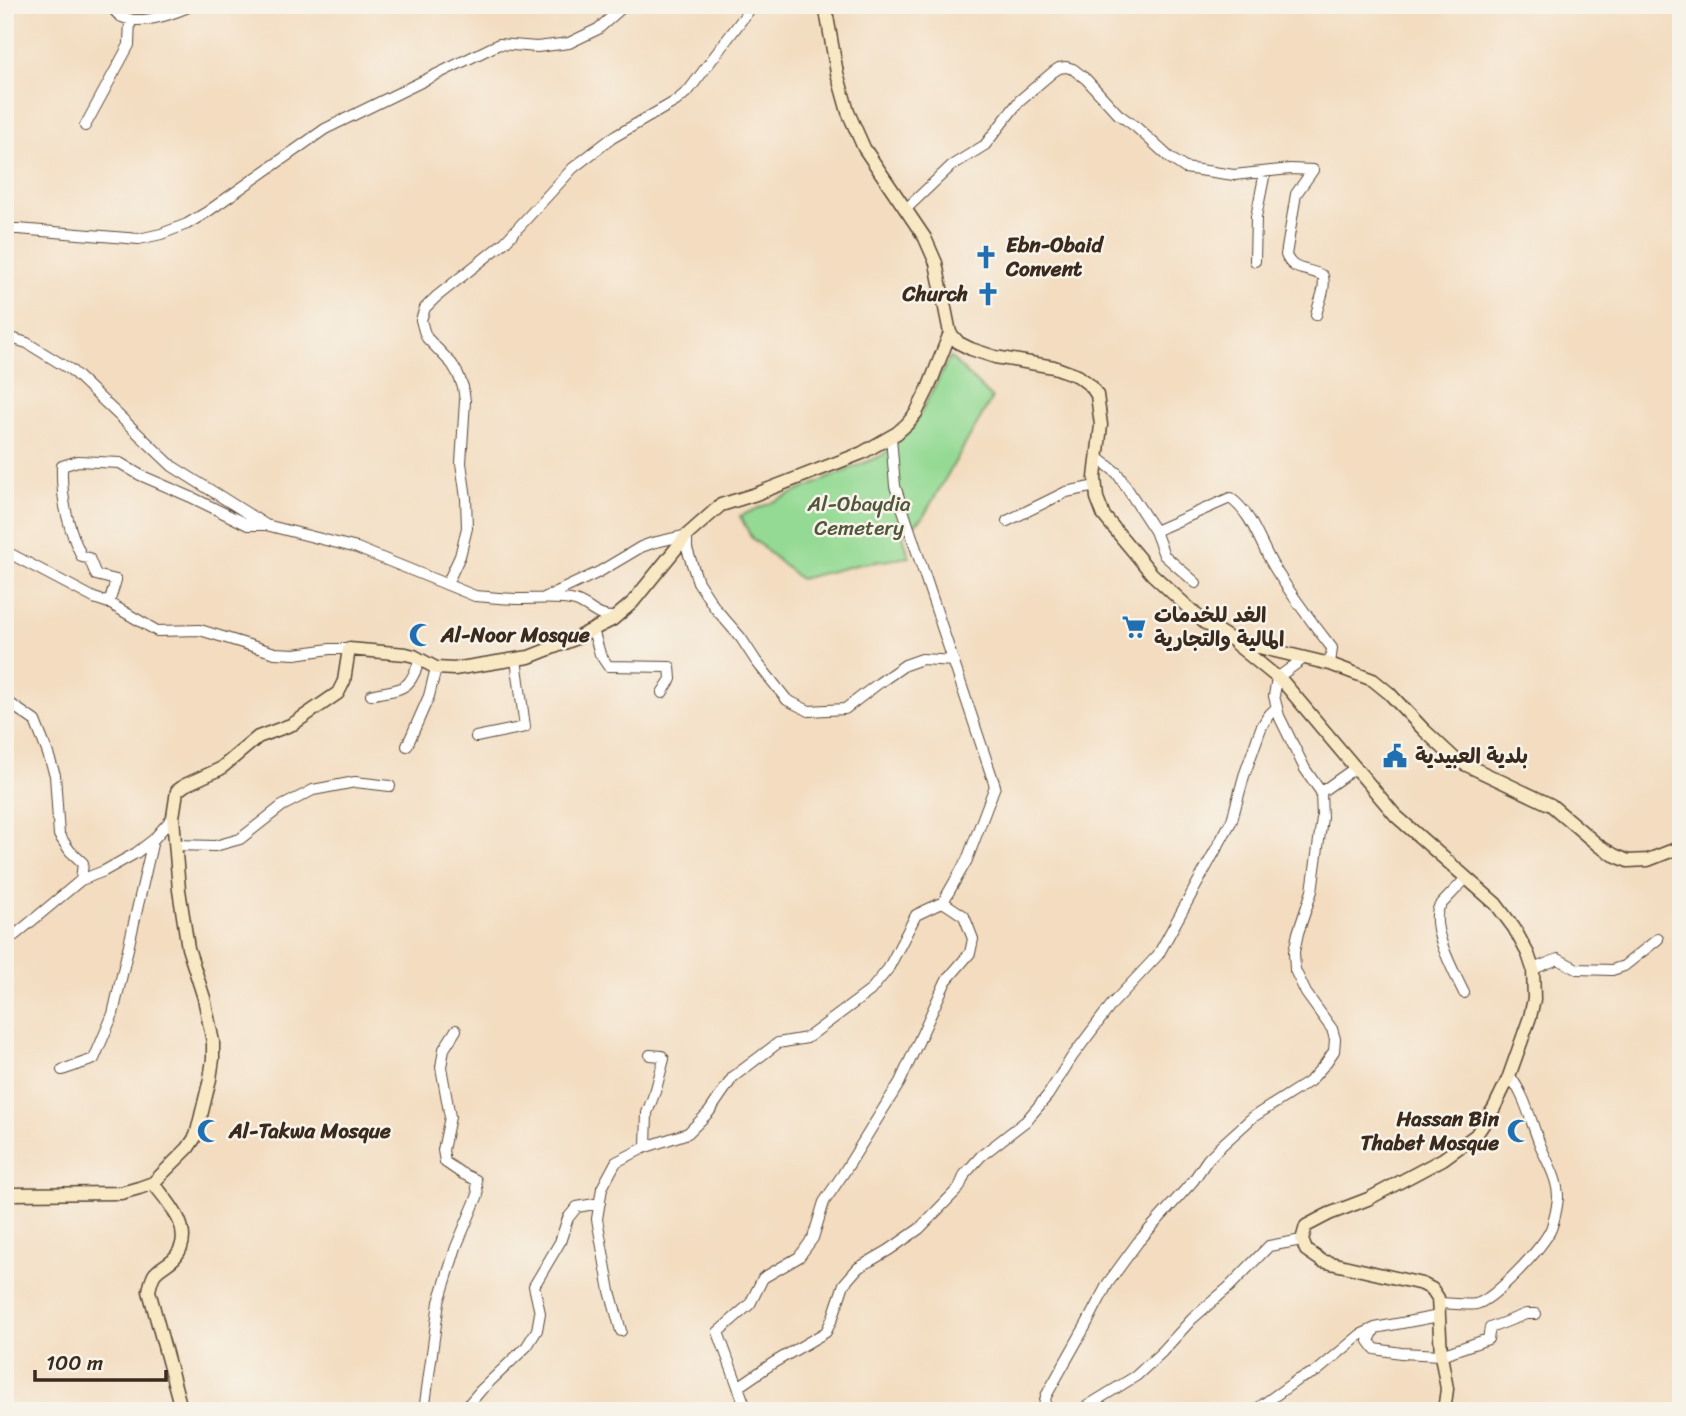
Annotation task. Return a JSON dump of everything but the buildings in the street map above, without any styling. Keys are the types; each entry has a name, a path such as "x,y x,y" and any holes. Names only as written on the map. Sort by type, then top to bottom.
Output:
{"street":[{"path":"111,5 121,17 130,19 169,15 193,5"},
{"path":"5,229 139,239 161,234 187,224 207,212 325,129 499,44 537,47 569,43 598,29 625,5"},
{"path":"447,584 460,556 467,528 461,463 465,401 463,387 452,364 427,338 421,320 425,308 505,242 573,168 612,138 676,101 689,90 753,5"},
{"path":"825,5 836,73 848,112 864,148 925,238 936,263 950,333 959,343 971,349 996,357 1054,368 1078,376 1091,386 1097,395 1101,425 1096,486 1097,498 1104,516 1152,574 1205,623 1234,641 1284,684 1396,816 1496,904 1514,928 1528,954 1533,969 1534,999 1530,1017 1494,1108 1476,1135 1443,1159 1368,1199 1306,1226 1302,1240 1306,1250 1322,1261 1422,1284 1432,1289 1438,1298 1441,1355 1447,1389 1444,1411"},
{"path":"85,126 129,44 130,19"},
{"path":"906,209 951,166 985,145 1020,100 1053,72 1066,67 1086,79 1118,114 1170,159 1185,168 1234,175 1290,169 1312,170 1296,194 1286,255 1294,268 1314,271 1323,276 1323,294 1318,302 1316,315"},
{"path":"1255,261 1256,217 1265,172"},
{"path":"5,551 94,598 109,603 156,631 200,630 275,653 349,649 406,654 436,668 454,669 529,657 593,630 615,617 632,603 687,535 721,505 851,458 891,437 916,413 950,333"},
{"path":"5,336 27,344 71,370 172,466 266,525"},
{"path":"621,1331 610,1291 597,1219 602,1188 617,1162 646,1147 688,1133 709,1112 733,1077 778,1043 807,1038 870,991 888,969 916,915 943,902 967,860 995,786 895,486 891,437"},
{"path":"1097,457 1117,473 1155,531 1164,555 1196,583"},
{"path":"109,603 116,580 96,575 89,558 82,558 66,515 62,466 78,461 120,463 248,525 266,525 357,548 475,596 575,601 600,615 615,617"},
{"path":"1007,521 1066,492 1096,486"},
{"path":"1155,531 1230,498 1241,505 1294,599 1332,648 1330,664"},
{"path":"542,599 599,572 641,547 687,535"},
{"path":"687,535 687,549 698,582 715,608 787,700 809,711 845,709 905,665 922,659 954,662"},
{"path":"593,630 600,654 608,666 670,667 671,679 662,693"},
{"path":"1234,641 1330,664 1373,680 1456,760 1550,805 1599,846 1614,855 1628,861 1648,860 1681,847"},
{"path":"5,1196 121,1194 153,1183 188,1148 196,1136 210,1079 213,1042 204,998 188,948 179,890 173,817 177,791 220,769 258,737 293,724 338,693 344,681 349,649"},
{"path":"476,737 526,727 516,659"},
{"path":"1043,1411 1046,1396 1108,1283 1138,1242 1222,1145 1253,1117 1310,1081 1334,1051 1332,1029 1306,993 1295,970 1294,952 1298,933 1312,891 1322,818 1321,792 1305,769 1279,716 1274,696 1277,678 1303,659"},
{"path":"371,695 398,689 409,682 420,660"},
{"path":"407,746 429,696 436,668"},
{"path":"5,700 34,721 43,741 55,775 59,835 83,863 81,880"},
{"path":"738,1387 826,1332 844,1284 858,1268 919,1229 959,1188 965,1174 981,1156 1026,1121 1048,1095 1072,1057 1112,1004 1158,955 1232,820 1261,728 1277,707"},
{"path":"1321,792 1355,768"},
{"path":"175,845 215,846 240,839 282,806 313,790 355,782 390,786"},
{"path":"5,939 15,934 81,880 136,853 153,840 173,817"},
{"path":"62,1070 94,1059 113,1014 153,840"},
{"path":"1464,993 1437,928 1439,908 1466,878"},
{"path":"747,1411 718,1332 750,1304 764,1278 799,1257 813,1238 824,1202 900,1082 946,981 970,953 973,939 964,916 943,902"},
{"path":"1533,969 1558,959 1577,969 1612,970 1624,966 1658,939"},
{"path":"424,1411 439,1302 456,1247 478,1195 476,1180 461,1174 445,1161 443,1150 450,1117 441,1067 444,1049 456,1030"},
{"path":"646,1147 647,1113 664,1059 662,1055 650,1055"},
{"path":"1254,1411 1297,1380 1317,1371 1360,1335 1439,1310 1477,1304 1500,1288 1529,1260 1550,1230 1558,1198 1553,1170 1520,1089 1509,1074"},
{"path":"153,1183 173,1209 183,1230 183,1240 176,1256 155,1273 149,1291 178,1401 177,1411"},
{"path":"463,1411 527,1346 537,1331 540,1313 534,1286 560,1242 568,1218 577,1207 600,1203"},
{"path":"1079,1411 1136,1376 1269,1246 1302,1240"},
{"path":"1376,1328 1369,1341 1375,1349 1441,1355 1488,1339 1490,1328 1526,1314 1536,1314"}],"green space":[{"name":"Al-Obaydia Cemetery","path":"950,357 992,398 923,517 903,535 909,557 856,565 800,579 752,538 740,516 883,455 912,429"}],"place":[{"name":"Ebn-Obaid Convent","path":"986,257"},
{"name":"Church","path":"988,294"},
{"name":"الغد للخدمات المالية والتجارية","path":"1134,627"},
{"name":"Al-Noor Mosque","path":"421,635"},
{"name":"بلدية العبيدية","path":"1395,756"},
{"name":"Al-Takwa Mosque","path":"209,1131"},
{"name":"Hassan Bin Thabet Mosque","path":"1519,1131"}]}
